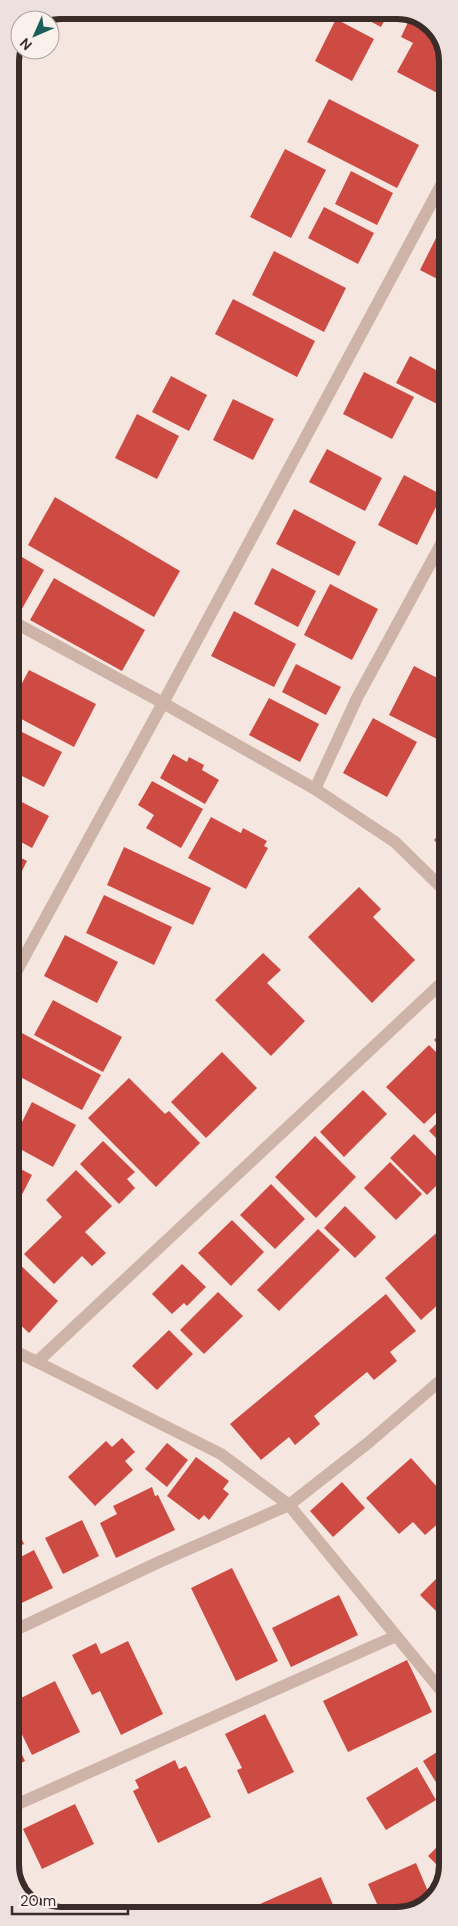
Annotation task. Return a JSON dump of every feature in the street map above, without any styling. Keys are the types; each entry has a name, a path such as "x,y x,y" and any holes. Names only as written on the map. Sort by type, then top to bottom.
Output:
{"street":[{"path":"19,967 439,189"},
{"path":"315,789 357,698 439,548"},
{"path":"19,625 163,703 315,789 395,842 439,885"},
{"path":"37,1362 439,985"},
{"path":"19,1353 221,1454 288,1505 439,1688"},
{"path":"19,1628 159,1562 288,1505 368,1443 439,1382"},
{"path":"19,1803 396,1636"}],"building":[{"path":"336,19 374,39 352,81 315,61"},
{"path":"366,19 385,19 381,27"},
{"path":"409,21 425,29 434,40 439,61 439,94 397,72 413,43 401,37"},
{"path":"329,99 419,145 397,188 307,142"},
{"path":"285,149 326,170 291,238 250,217"},
{"path":"351,171 393,193 377,225 335,204"},
{"path":"324,207 374,233 358,264 308,238"},
{"path":"438,234 439,234 439,280 420,270"},
{"path":"274,251 346,288 324,332 252,295"},
{"path":"233,299 315,341 297,377 215,334"},
{"path":"410,356 439,372 439,405 396,383"},
{"path":"364,372 414,397 392,439 343,414"},
{"path":"171,376 207,395 189,431 152,412"},
{"path":"233,399 274,419 253,460 213,440"},
{"path":"137,414 179,436 157,479 115,458"},
{"path":"327,449 382,478 365,511 309,482"},
{"path":"404,475 439,493 439,501 417,545 378,525"},
{"path":"55,497 180,571 154,617 28,545"},
{"path":"294,509 356,542 339,576 276,544"},
{"path":"19,555 44,570 19,614"},
{"path":"272,568 316,591 298,627 254,604"},
{"path":"54,578 145,630 122,671 30,620"},
{"path":"330,584 378,609 352,660 304,635"},
{"path":"234,611 296,644 274,687 211,656"},
{"path":"296,664 341,687 326,715 282,692"},
{"path":"414,666 439,679 439,740 389,715"},
{"path":"29,670 96,704 74,747 19,718 19,689"},
{"path":"269,698 319,724 300,762 249,735"},
{"path":"373,718 417,742 387,797 343,773"},
{"path":"19,730 62,752 44,787 19,774"},
{"path":"173,754 187,762 189,757 204,765 202,770 219,780 205,804 160,778"},
{"path":"152,781 203,809 181,848 146,828 154,815 138,805"},
{"path":"19,801 49,816 32,848 19,841"},
{"path":"211,817 241,833 243,828 267,841 264,846 268,848 246,889 188,858"},
{"path":"439,835 439,845 434,840"},
{"path":"124,847 211,888 193,925 107,885"},
{"path":"19,857 27,861 19,877"},
{"path":"359,887 381,909 373,917 415,960 372,1003 308,937"},
{"path":"104,895 172,927 154,965 86,933"},
{"path":"65,935 118,962 97,1003 44,976"},
{"path":"263,953 281,970 267,983 305,1021 271,1056 215,1000"},
{"path":"53,1000 122,1037 103,1072 34,1035"},
{"path":"19,1032 101,1075 82,1110 19,1076"},
{"path":"439,1035 439,1045 434,1040"},
{"path":"429,1045 439,1055 439,1110 424,1124 386,1087"},
{"path":"222,1052 257,1088 206,1138 171,1102"},
{"path":"129,1078 165,1114 169,1111 200,1143 156,1187 88,1118"},
{"path":"363,1090 387,1114 344,1157 320,1132"},
{"path":"32,1102 76,1125 53,1167 19,1148 19,1128"},
{"path":"439,1121 439,1141 429,1131"},
{"path":"414,1134 439,1159 439,1183 427,1195 390,1158"},
{"path":"315,1136 356,1177 316,1218 275,1177"},
{"path":"103,1141 135,1172 127,1179 135,1188 119,1204 80,1164"},
{"path":"390,1162 422,1194 396,1220 364,1188"},
{"path":"19,1168 32,1175 19,1200"},
{"path":"76,1170 112,1206 85,1232 106,1253 92,1266 82,1256 54,1284 24,1254 62,1217 46,1200"},
{"path":"271,1184 305,1219 275,1249 240,1215"},
{"path":"345,1206 376,1237 355,1258 324,1228"},
{"path":"232,1220 264,1252 231,1286 198,1253"},
{"path":"318,1229 340,1250 279,1311 257,1290"},
{"path":"439,1231 439,1304 421,1320 385,1278"},
{"path":"19,1264 58,1301 29,1333 19,1324"},
{"path":"182,1264 206,1287 187,1306 184,1303 172,1314 152,1294"},
{"path":"218,1292 243,1316 204,1354 180,1330"},
{"path":"386,1294 416,1331 390,1352 397,1361 374,1380 367,1372 314,1416 320,1424 295,1445 289,1437 261,1460 230,1424"},
{"path":"169,1330 193,1354 157,1390 132,1366"},
{"path":"122,1438 135,1452 125,1461 133,1470 95,1506 68,1477 106,1441 112,1447"},
{"path":"167,1443 188,1460 167,1487 145,1469"},
{"path":"196,1457 229,1481 223,1489 229,1494 209,1520 204,1515 199,1520 167,1496"},
{"path":"411,1458 439,1489 439,1523 425,1535 413,1522 399,1534 366,1498"},
{"path":"342,1482 365,1508 333,1537 310,1511"},
{"path":"152,1487 155,1496 158,1495 175,1530 116,1558 100,1523 117,1514 113,1506"},
{"path":"82,1520 99,1556 63,1574 45,1538"},
{"path":"19,1533 24,1544 19,1546"},
{"path":"34,1550 53,1588 19,1604 19,1558"},
{"path":"232,1568 278,1661 236,1681 191,1588"},
{"path":"439,1576 439,1614 420,1595"},
{"path":"339,1595 358,1635 291,1667 272,1628"},
{"path":"128,1641 163,1714 121,1735 100,1691 92,1695 72,1655 96,1643 101,1654"},
{"path":"407,1660 432,1712 348,1752 323,1701"},
{"path":"55,1681 80,1732 32,1755 19,1728 19,1699"},
{"path":"265,1714 294,1772 248,1794 237,1770 242,1768 225,1734"},
{"path":"19,1749 25,1761 19,1764"},
{"path":"439,1751 439,1787 423,1761"},
{"path":"175,1760 179,1769 186,1766 211,1817 158,1843 133,1791 139,1788 135,1780"},
{"path":"417,1767 436,1800 386,1830 366,1798"},
{"path":"75,1804 94,1844 42,1869 23,1829"},
{"path":"439,1845 439,1867 428,1856"},
{"path":"416,1863 429,1893 411,1905 378,1907 368,1884"},
{"path":"19,1868 28,1886 24,1886"},
{"path":"321,1877 334,1907 261,1907 260,1904"}]}
